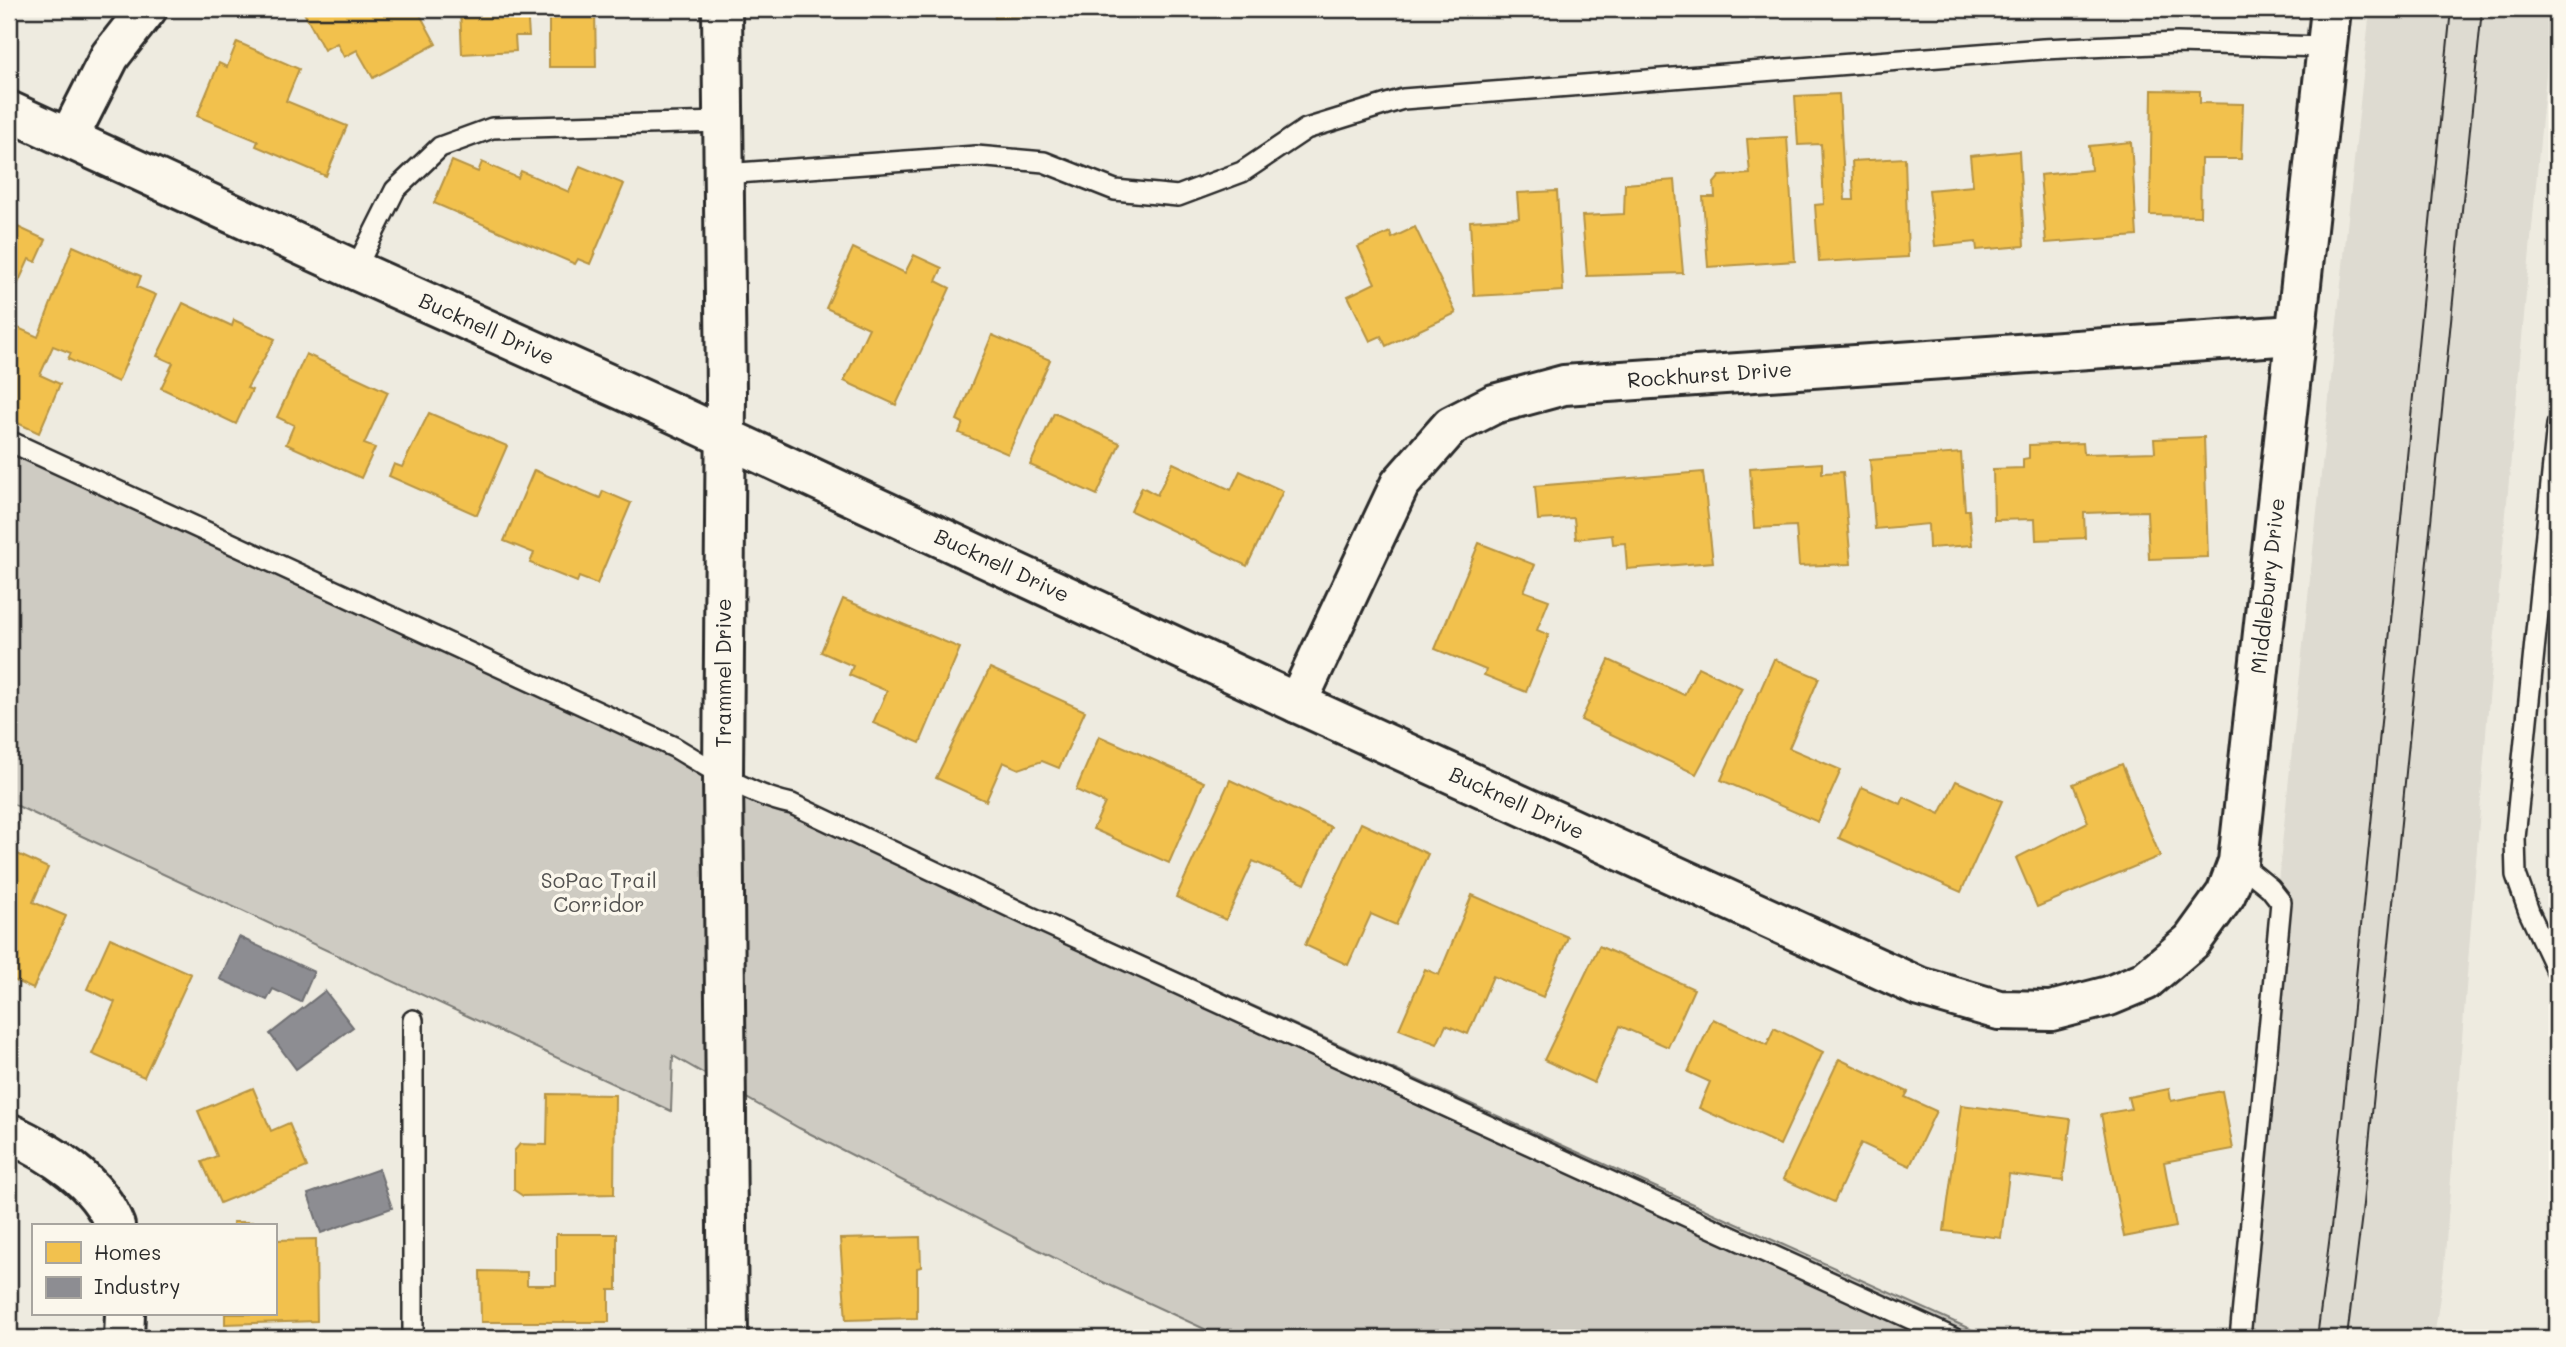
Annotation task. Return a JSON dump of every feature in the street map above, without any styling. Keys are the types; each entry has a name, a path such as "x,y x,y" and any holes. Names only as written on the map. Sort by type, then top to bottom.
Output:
{"street":[{"path":"69,136 110,56 147,9"},
{"name":"Trammel Drive","path":"722,9 725,436 723,776 728,1338"},
{"name":"Middlebury Drive","path":"1999,1010 2051,1011 2109,996 2145,981 2192,941 2226,894 2238,862 2331,9"},
{"name":"Bucknell Drive","path":"9,111 725,436 1297,703 1917,986 1999,1010"},
{"name":"Rockhurst Drive","path":"1297,703 1400,484 1451,425 1494,404 1564,385 2294,335"},
{"path":"11,1133 59,1161 95,1190 115,1224"},
{"path":"124,1338 125,1316"}],"lane":[{"path":"724,174 976,156 1044,162 1115,190 1178,196 1242,172 1306,129 1403,99 2043,49 2177,43 2328,47"},
{"path":"355,270 395,190 440,147 492,128 723,122"},
{"path":"2557,425 2515,838 2516,875 2529,912 2557,972"},
{"path":"9,441 674,747 723,776 772,800 792,804 1029,916 1953,1338"},
{"path":"2238,862 2270,888 2281,902 2241,1338"},
{"path":"413,1020 413,1338"}],"shaded area":[{"path":"2370,9 2552,9 2487,721 2444,1268 2434,1338 2230,1338"}],"green space":[{"name":"SoPac Trail Corridor","path":"9,445 1990,1338 1224,1338 1092,1277 799,1128 673,1056 671,1111 9,802"}],"building: Homes":[{"path":"302,9 417,9 436,44 373,78 357,50 344,57 337,43 324,50"},
{"path":"460,9 527,9 529,36 515,36 516,51 462,54"},
{"path":"549,9 595,9 596,67 549,67"},
{"path":"817,9 912,9 912,12 817,15"},
{"path":"938,9 1030,9 1031,16 995,18 994,11 938,13"},
{"path":"237,42 299,69 286,101 347,126 326,176 256,146 258,141 197,116 219,63 227,67"},
{"path":"2152,90 2200,91 2200,103 2243,104 2241,159 2201,159 2200,216 2150,215"},
{"path":"1839,94 1845,200 1854,200 1852,161 1905,158 1908,257 1819,262 1815,205 1824,204 1821,144 1798,145 1795,96"},
{"path":"1787,137 1795,261 1708,267 1703,197 1715,197 1714,183 1720,176 1750,174 1747,139"},
{"path":"2131,142 2137,236 2046,243 2040,175 2091,170 2089,146"},
{"path":"2019,151 2024,246 1977,250 1976,242 1935,246 1929,190 1973,186 1970,156"},
{"path":"452,161 478,172 482,162 518,178 521,171 569,192 580,166 624,184 590,264 578,259 575,264 434,203"},
{"path":"1675,180 1683,273 1587,276 1582,216 1624,214 1625,184"},
{"path":"1557,191 1563,291 1474,296 1470,221 1519,218 1517,193"},
{"path":"9,223 46,240 36,262 29,259 9,303"},
{"path":"1415,227 1456,313 1386,346 1381,336 1370,341 1348,296 1375,283 1358,247 1390,232 1392,238"},
{"path":"73,246 141,276 137,287 156,295 118,382 68,359 71,353 53,346 40,375 60,384 39,433 9,419 9,337 14,326 38,337"},
{"path":"853,248 905,273 914,255 942,268 936,281 950,288 896,405 844,381 869,328 826,308"},
{"path":"183,303 232,326 234,320 275,339 247,388 252,390 236,424 161,388 173,363 157,356"},
{"path":"992,335 1050,360 1008,454 959,433 963,423 957,420"},
{"path":"306,354 388,392 364,444 375,448 361,478 286,444 294,425 277,417"},
{"path":"429,413 507,446 477,515 389,476 394,464 402,467"},
{"path":"1054,413 1120,443 1097,495 1030,465"},
{"path":"2204,437 2208,557 2149,559 2147,511 2084,513 2085,538 2036,540 2035,519 1994,520 1993,469 2023,468 2023,459 2029,458 2029,445 2083,443 2084,454 2155,452 2154,439"},
{"path":"1961,453 1965,510 1969,510 1972,545 1929,548 1928,524 1875,529 1870,460"},
{"path":"1173,463 1231,490 1240,471 1283,491 1247,566 1131,511 1142,487 1157,495"},
{"path":"1822,463 1822,473 1843,472 1851,564 1799,566 1796,526 1754,528 1750,468"},
{"path":"534,470 600,498 603,491 631,503 597,584 579,577 577,582 530,563 534,553 504,541"},
{"path":"1703,472 1713,562 1627,569 1625,543 1613,544 1612,535 1576,539 1574,518 1538,520 1535,486"},
{"path":"1479,543 1535,565 1524,591 1549,600 1537,630 1549,635 1526,692 1484,675 1486,670 1435,649"},
{"path":"843,599 960,648 920,743 873,723 887,691 849,675 853,666 821,652"},
{"path":"1774,659 1819,678 1789,748 1841,770 1818,822 1721,780"},
{"path":"1609,660 1684,695 1698,667 1742,688 1696,774 1581,720"},
{"path":"990,668 1085,711 1059,768 1042,761 1019,769 1003,762 986,801 936,778"},
{"path":"1099,736 1204,782 1169,863 1093,829 1105,803 1076,790"},
{"path":"2122,764 2160,856 2037,907 2016,858 2088,822 2073,784"},
{"path":"1230,780 1331,827 1305,884 1253,861 1226,920 1176,897"},
{"path":"1956,781 2002,801 1961,892 1839,838 1862,787 1901,804 1904,797 1940,814"},
{"path":"1361,823 1428,854 1396,925 1371,914 1348,965 1305,945"},
{"path":"9,850 48,868 33,902 66,916 33,989 9,978"},
{"path":"1472,895 1568,937 1543,997 1493,976 1468,1034 1446,1025 1437,1044 1399,1029 1425,969 1439,975"},
{"path":"110,938 191,974 144,1077 92,1054 115,1002 87,989"},
{"path":"1599,946 1694,989 1668,1047 1620,1026 1594,1083 1544,1060"},
{"path":"1713,1019 1767,1045 1774,1028 1823,1052 1780,1145 1699,1108 1710,1082 1688,1072"},
{"path":"1839,1059 1908,1092 1905,1097 1936,1111 1910,1166 1861,1143 1834,1202 1783,1179"},
{"path":"253,1088 271,1131 289,1123 307,1167 220,1203 202,1162 217,1156 198,1111"},
{"path":"2169,1089 2171,1101 2222,1091 2233,1149 2164,1162 2176,1227 2124,1237 2101,1114 2131,1109 2128,1097"},
{"path":"548,1094 615,1095 614,1194 523,1196 514,1190 514,1151 520,1144 547,1145"},
{"path":"1961,1105 2071,1119 2063,1181 2009,1174 2001,1238 1944,1231"},
{"path":"233,1222 268,1222 268,1224"},
{"path":"556,1234 617,1234 617,1290 609,1290 609,1322 481,1322 480,1271 527,1272 527,1285 556,1285"},
{"path":"920,1237 921,1267 917,1268 917,1318 846,1320 840,1239"},
{"path":"316,1239 317,1321 225,1324 225,1316 276,1316 276,1240"},
{"path":"9,1246 13,1246 13,1294 9,1294"},
{"path":"528,1332 620,1337 620,1338 528,1338"},
{"path":"217,1333 240,1333 241,1337 310,1338 217,1338"}],"building: Industry":[{"path":"239,937 314,972 301,1002 273,989 267,1000 220,979"},
{"path":"325,991 353,1027 296,1069 270,1034"},
{"path":"379,1169 392,1208 321,1233 308,1194"}],"tram line":[{"path":"2317,1338 2333,1211 2451,9"},
{"path":"2347,1338 2362,1214 2482,9"}]}
